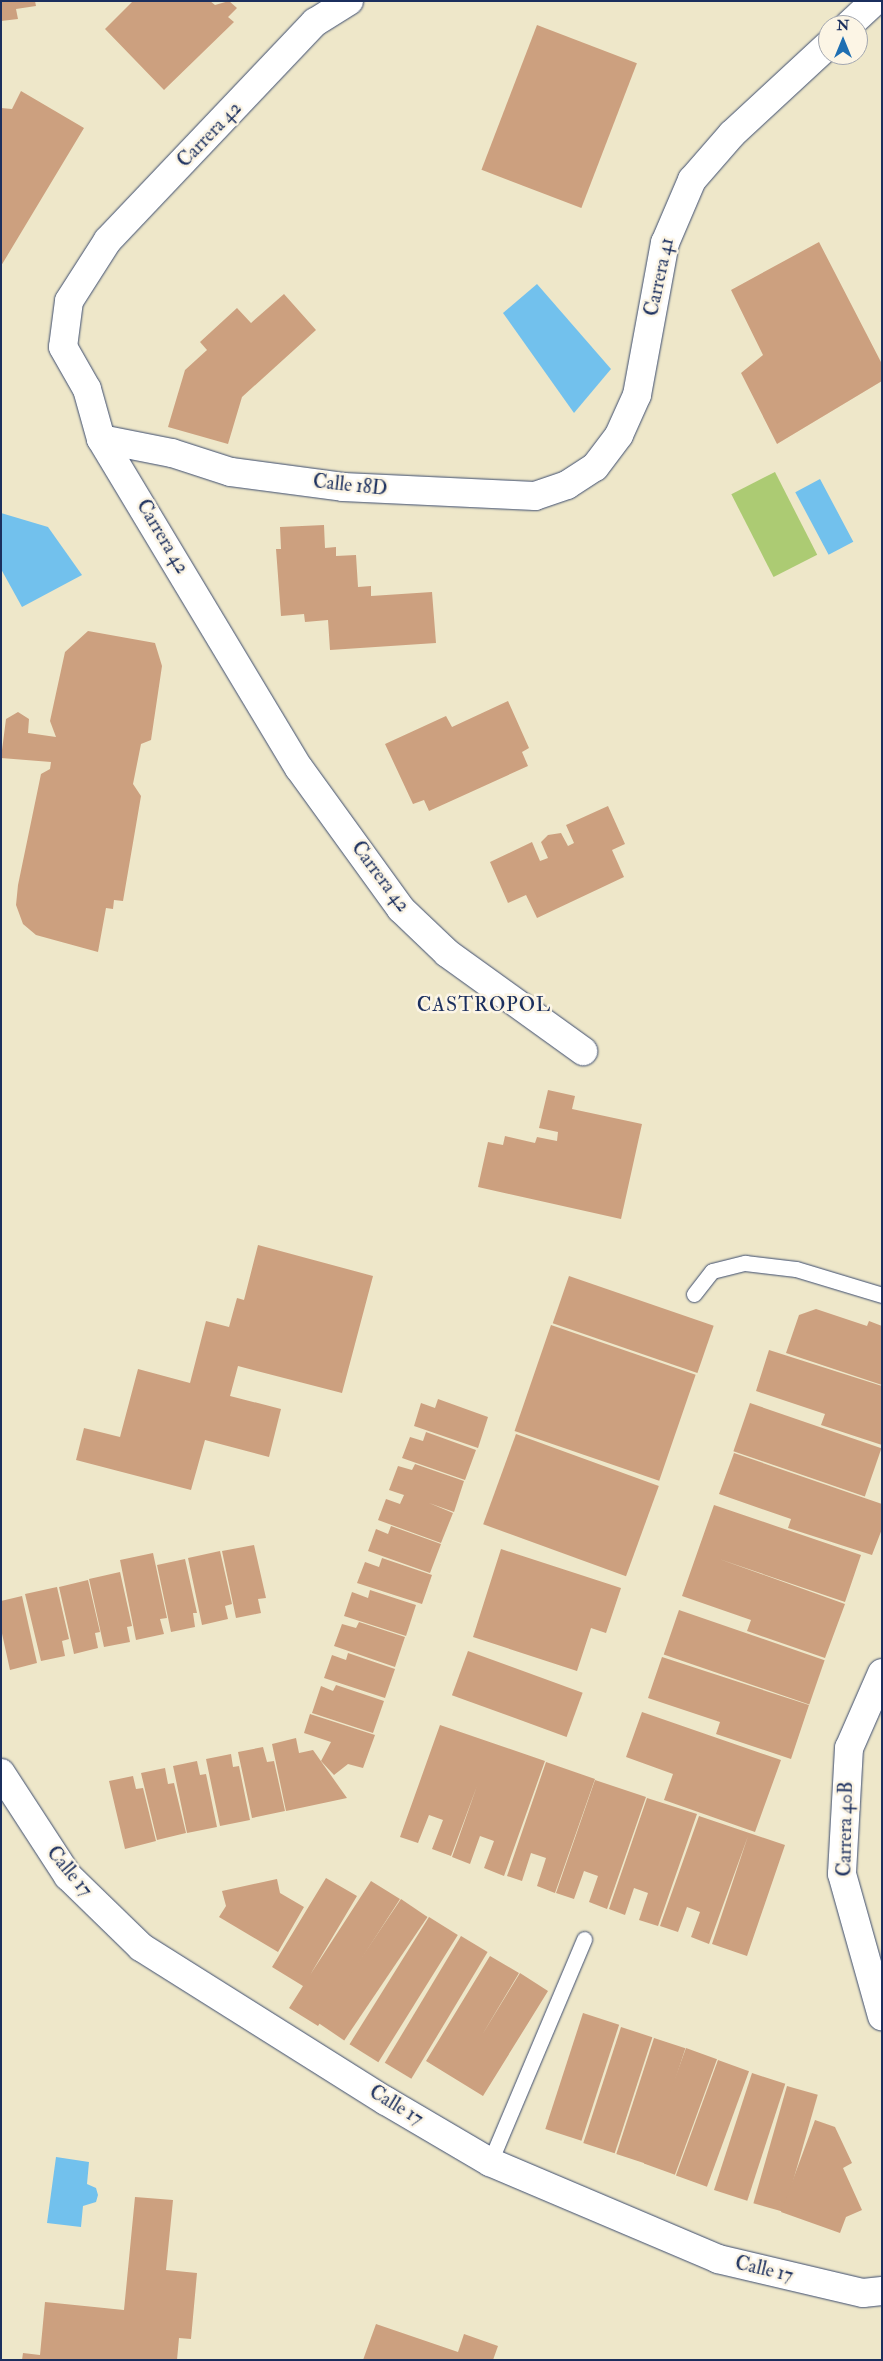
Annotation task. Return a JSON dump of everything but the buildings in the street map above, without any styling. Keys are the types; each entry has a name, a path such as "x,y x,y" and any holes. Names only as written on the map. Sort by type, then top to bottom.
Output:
{"street":[{"name":"Carrera 42","path":"349,1 315,22 108,240 70,301 64,347 87,389 102,439 300,768 402,909 447,954 582,1051"},
{"path":"860,15 875,1"},
{"name":"Carrera 41","path":"595,467 619,435 638,395 665,243 692,180 732,134 818,54"},
{"name":"Calle 18D","path":"102,439 172,453 231,472 472,496 535,496 568,485 595,467"},
{"name":"Carrera 40B","path":"882,1673 849,1748 842,1874 882,2016"},
{"name":"Calle 17","path":"1,1773 68,1876 141,1947 490,2162 718,2259 863,2293 882,2291"}],"lane":[{"path":"694,1294 712,1271 745,1263 796,1269 882,1295"},
{"path":"490,2162 584,1939"}],"green space":[{"path":"775,472 817,555 774,577 731,494"}],"water":[{"path":"537,284 611,369 574,413 503,313"},
{"path":"820,479 853,542 829,555 795,492"},
{"path":"1,513 48,527 82,575 22,607 1,569"},
{"path":"56,2157 89,2162 87,2184 96,2188 98,2195 96,2202 83,2206 81,2227 47,2223"}],"district":[{"name":"CASTROPOL","path":"484,1004"}]}
